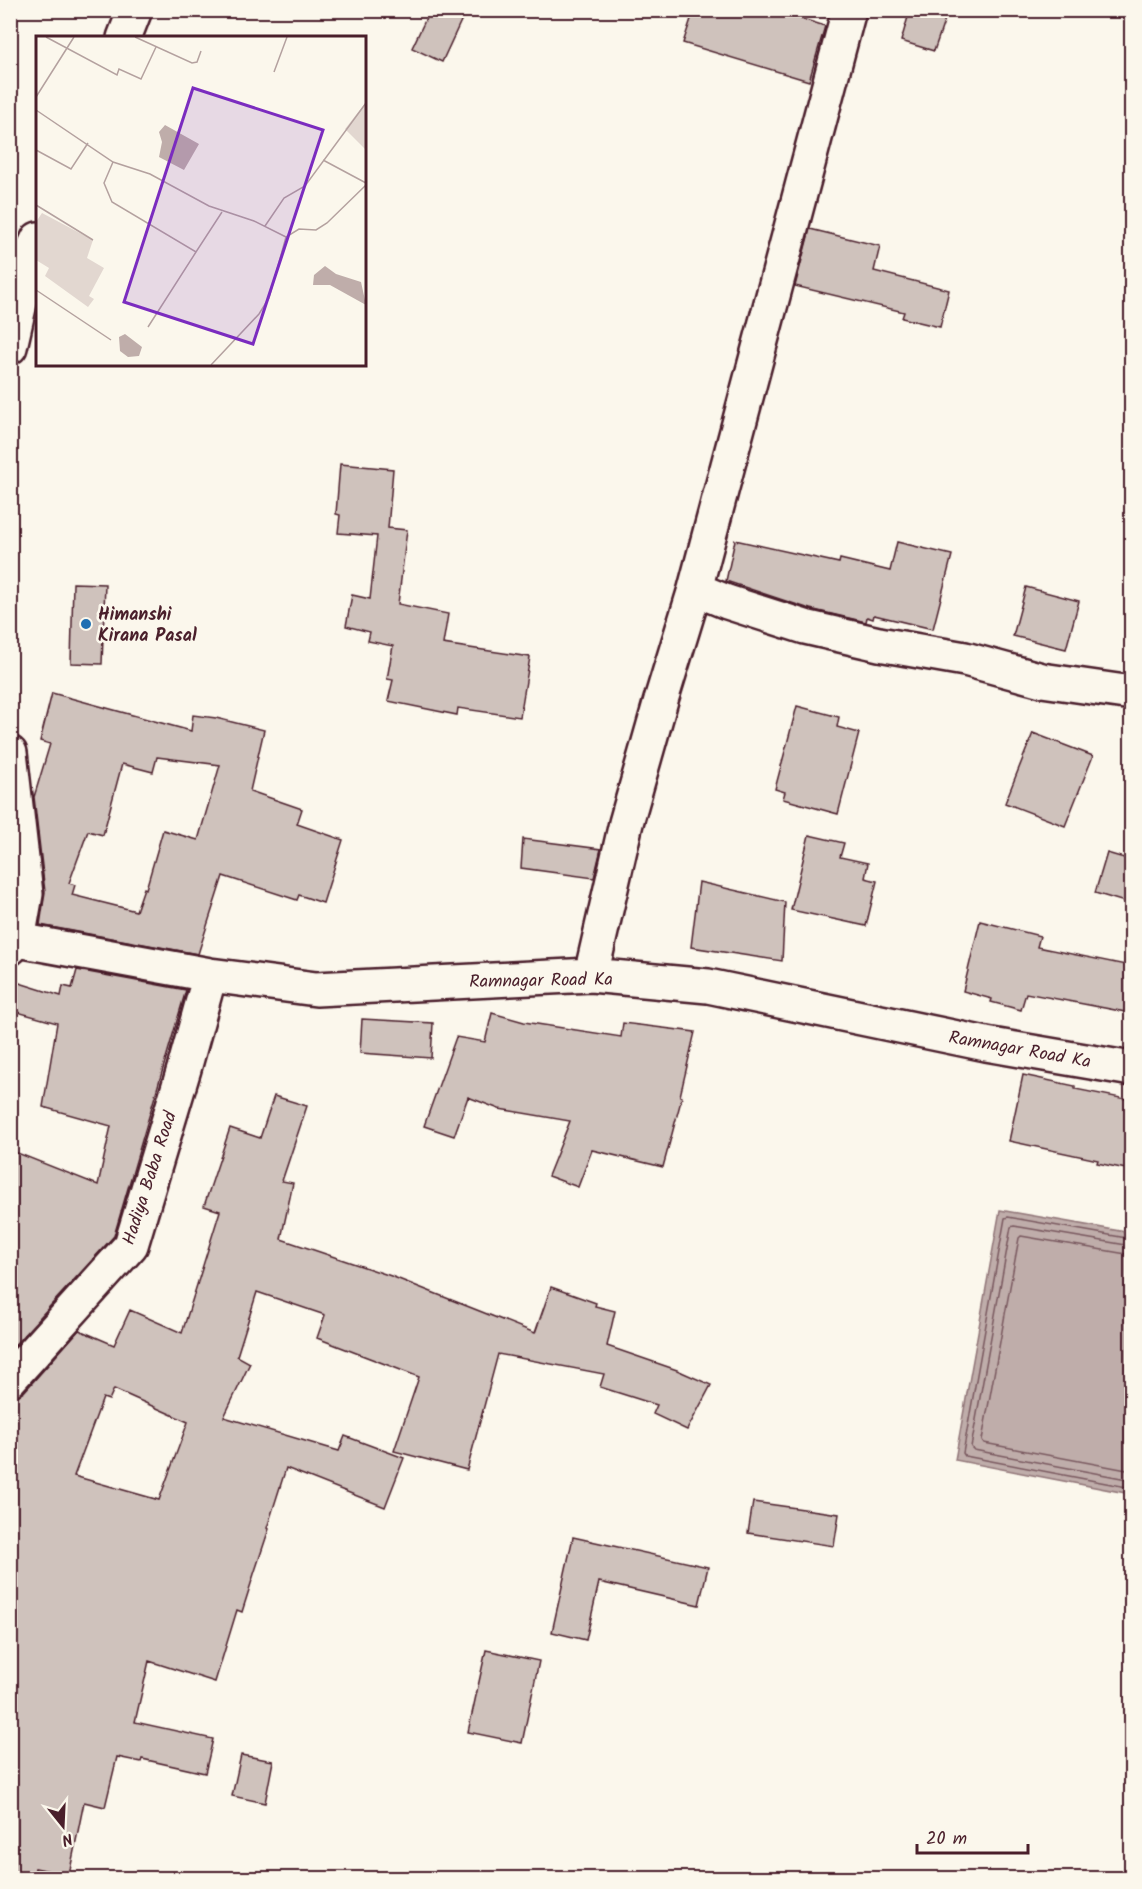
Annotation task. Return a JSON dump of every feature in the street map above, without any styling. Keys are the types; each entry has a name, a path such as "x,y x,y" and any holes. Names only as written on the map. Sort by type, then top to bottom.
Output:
{"street":[{"path":"125,36 135,10"},
{"path":"591,975 626,823 695,590 849,10"},
{"path":"10,347 31,254 36,243"},
{"path":"695,590 805,627 879,644 965,659 1042,680 1131,693"},
{"path":"10,753 26,894 14,944"},
{"name":"Ramnagar Road Ka","path":"14,944 316,989 591,975 708,986 986,1044 1131,1069"},
{"name":"Hadiya Baba Road","path":"10,1379 131,1245 210,975"}],"water":[{"path":"1000,1210 1131,1233 1131,1494 955,1460"}],"building":[{"path":"430,10 466,10 442,62 412,48"},
{"path":"694,10 774,10 825,26 809,81 683,43"},
{"path":"910,10 948,10 934,51 901,41"},
{"path":"810,229 880,246 874,271 949,290 940,327 902,318 904,312 795,286"},
{"path":"340,464 393,469 388,528 407,530 398,604 448,614 443,644 530,657 520,717 458,708 457,715 388,701 393,680 387,679 393,646 368,641 370,632 346,626 352,595 370,599 377,536 338,533 340,515 336,514"},
{"path":"735,540 839,563 840,559 890,571 897,542 952,555 933,629 874,615 873,619 867,617 866,622 810,609 726,581"},
{"path":"73,583 105,584 102,664 71,663"},
{"path":"1026,587 1079,601 1066,649 1013,636"},
{"path":"52,693 191,731 193,715 216,718 264,730 250,791 302,809 297,824 343,840 323,903 299,895 297,900 223,876 198,954 40,925 45,892 34,797 50,744 40,741","holes":["157,757 220,765 198,840 163,830 146,889 144,888 136,911 72,895 75,885 69,883 88,831 103,835 122,764 153,772"]},
{"path":"797,706 839,717 837,727 859,733 838,814 783,799 785,792 775,789"},
{"path":"1033,733 1093,756 1065,826 1005,803"},
{"path":"809,835 844,843 840,857 868,863 865,878 877,881 866,926 791,910"},
{"path":"523,839 601,849 594,878 521,868"},
{"path":"1107,853 1131,860 1131,904 1095,893"},
{"path":"699,882 785,902 782,961 691,947"},
{"path":"980,921 1040,936 1037,947 1131,966 1131,1013 1026,993 1021,1010 963,991"},
{"path":"77,970 186,990 114,1236 10,1350 10,1150 98,1185 111,1126 43,1107 57,1023 10,1010 10,980 61,996 63,986 72,988"},
{"path":"492,1013 524,1022 621,1037 623,1023 695,1032 680,1096 682,1097 663,1167 592,1150 578,1187 548,1176 570,1121 499,1109 468,1097 454,1136 424,1126 456,1037 485,1042"},
{"path":"362,1019 433,1023 431,1058 360,1053"},
{"path":"1023,1075 1075,1086 1075,1089 1131,1100 1131,1170 1097,1163 1098,1160 1009,1141"},
{"path":"274,1096 307,1106 282,1181 293,1183 281,1239 391,1276 535,1333 551,1287 596,1303 595,1306 615,1311 607,1346 677,1370 711,1385 687,1430 653,1414 657,1405 600,1387 604,1374 498,1354 467,1470 394,1451 419,1377 317,1338 325,1315 257,1292 237,1356 250,1363 224,1417 339,1451 345,1436 404,1458 385,1507 286,1468 242,1612 237,1610 215,1682 149,1661 135,1722 213,1739 205,1773 142,1759 141,1762 117,1757 105,1807 84,1802 69,1875 35,1868 33,1878 10,1878 10,1397 16,1397 24,1392 79,1330 114,1345 130,1310 182,1333 220,1211 204,1206 230,1128 260,1138","holes":["114,1389 188,1422 159,1500 74,1476 103,1398 109,1400"]},
{"path":"753,1502 839,1514 834,1546 748,1533"},
{"path":"573,1537 708,1567 699,1605 599,1582 586,1640 552,1632"},
{"path":"486,1650 539,1661 522,1743 468,1732"},
{"path":"241,1755 273,1761 265,1803 232,1796"}],"place":[{"name":"Himanshi Kirana Pasal","path":"86,624"}]}
